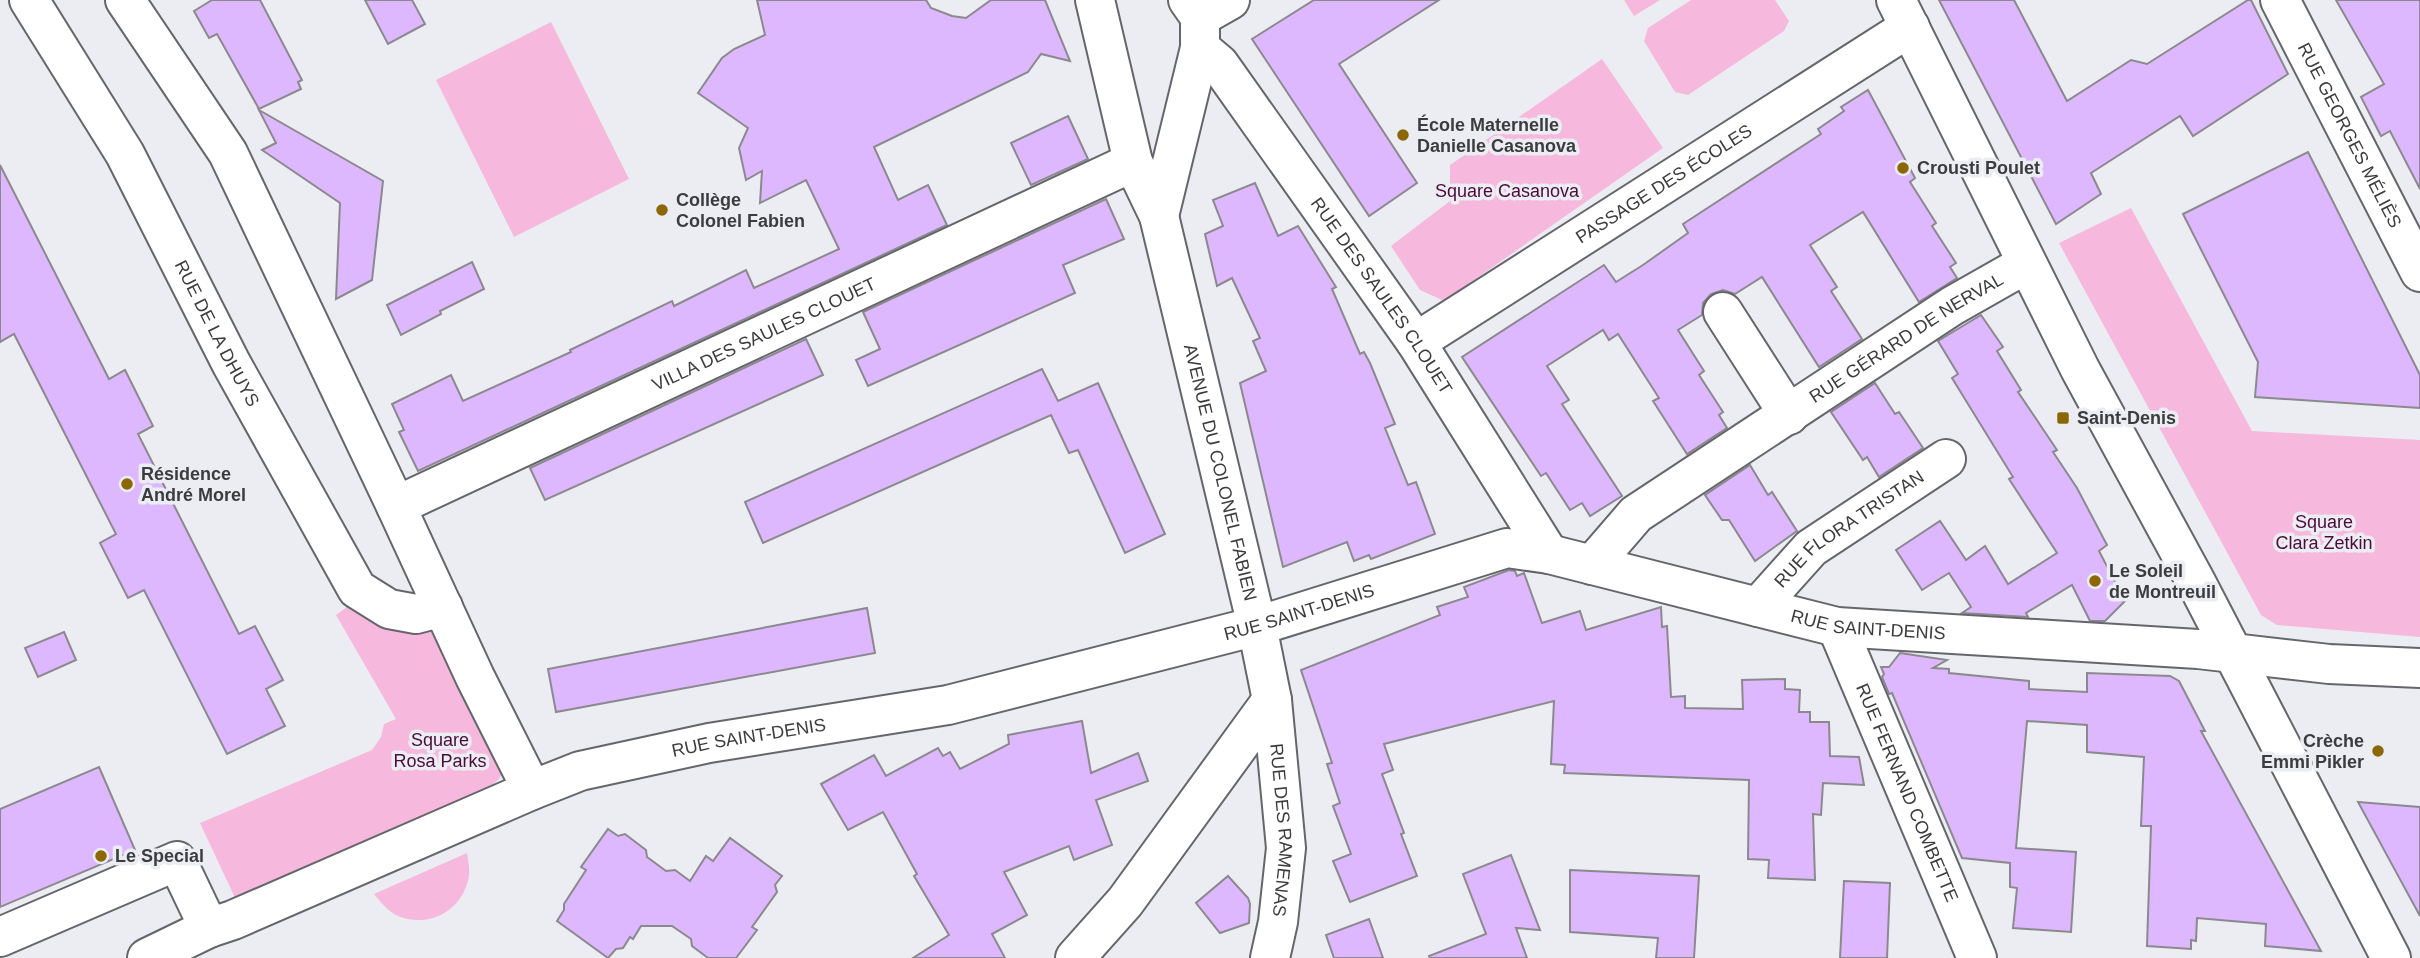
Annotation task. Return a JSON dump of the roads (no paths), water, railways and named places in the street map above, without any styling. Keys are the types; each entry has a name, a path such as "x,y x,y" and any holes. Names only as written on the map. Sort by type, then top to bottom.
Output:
{"street":[{"name":"RUE DE LA DHUYS","path":"29,0 125,154 232,363 356,589 389,609 415,614 443,607"},
{"path":"125,0 228,153 475,677 532,790"},
{"name":"AVENUE DU COLONEL FABIEN","path":"1095,0 1133,162 1158,216 1257,626 1272,700"},
{"name":"RUE GEORGES MÉLIÈS","path":"2280,0 2420,272"},
{"path":"1903,13 2093,394 2232,652 2391,958"},
{"name":"PASSAGE DES ÉCOLES","path":"1416,342 1903,13"},
{"name":"AVENUE DU COLONEL FABIEN","path":"1158,216 1204,16"},
{"name":"RUE DES SAULES CLOUET","path":"1204,16 1219,64 1416,342 1549,554"},
{"name":"VILLA DES SAULES CLOUET","path":"396,506 1133,162"},
{"name":"RUE GÉRARD DE NERVAL","path":"1592,565 1636,514 1952,306 2026,264"},
{"path":"1723,312 1789,415"},
{"name":"RUE FLORA TRISTAN","path":"1758,607 1811,548 1947,459"},
{"name":"RUE SAINT-DENIS","path":"147,958 209,928 580,771 709,743 948,705 1257,626 1507,548 1549,554 1837,627 2232,652 2329,664 2420,668"},
{"name":"RUE FERNAND COMBETTE","path":"1837,627 1977,958"},
{"path":"1075,958 1125,902 1272,700"},
{"name":"RUE DES RAMENAS","path":"1270,958 1278,922 1286,849 1272,700"},
{"path":"0,937 177,861 209,928"}],"place":[{"name":"École Maternelle Danielle Casanova","path":"1403,135"},
{"name":"Crousti Poulet","path":"1903,168"},
{"name":"Collège Colonel Fabien","path":"662,210"},
{"name":"Saint-Denis","path":"2063,418"},
{"name":"Résidence André Morel","path":"127,484"},
{"name":"Le Soleil de Montreuil","path":"2095,581"},
{"name":"Crèche Emmi Pikler","path":"2378,751"},
{"name":"Le Special","path":"101,856"}],"park label":[{"name":"Square Casanova","path":"1507,191"},
{"name":"Square Clara Zetkin","path":"2324,532"},
{"name":"Square Rosa Parks","path":"440,750"}]}
